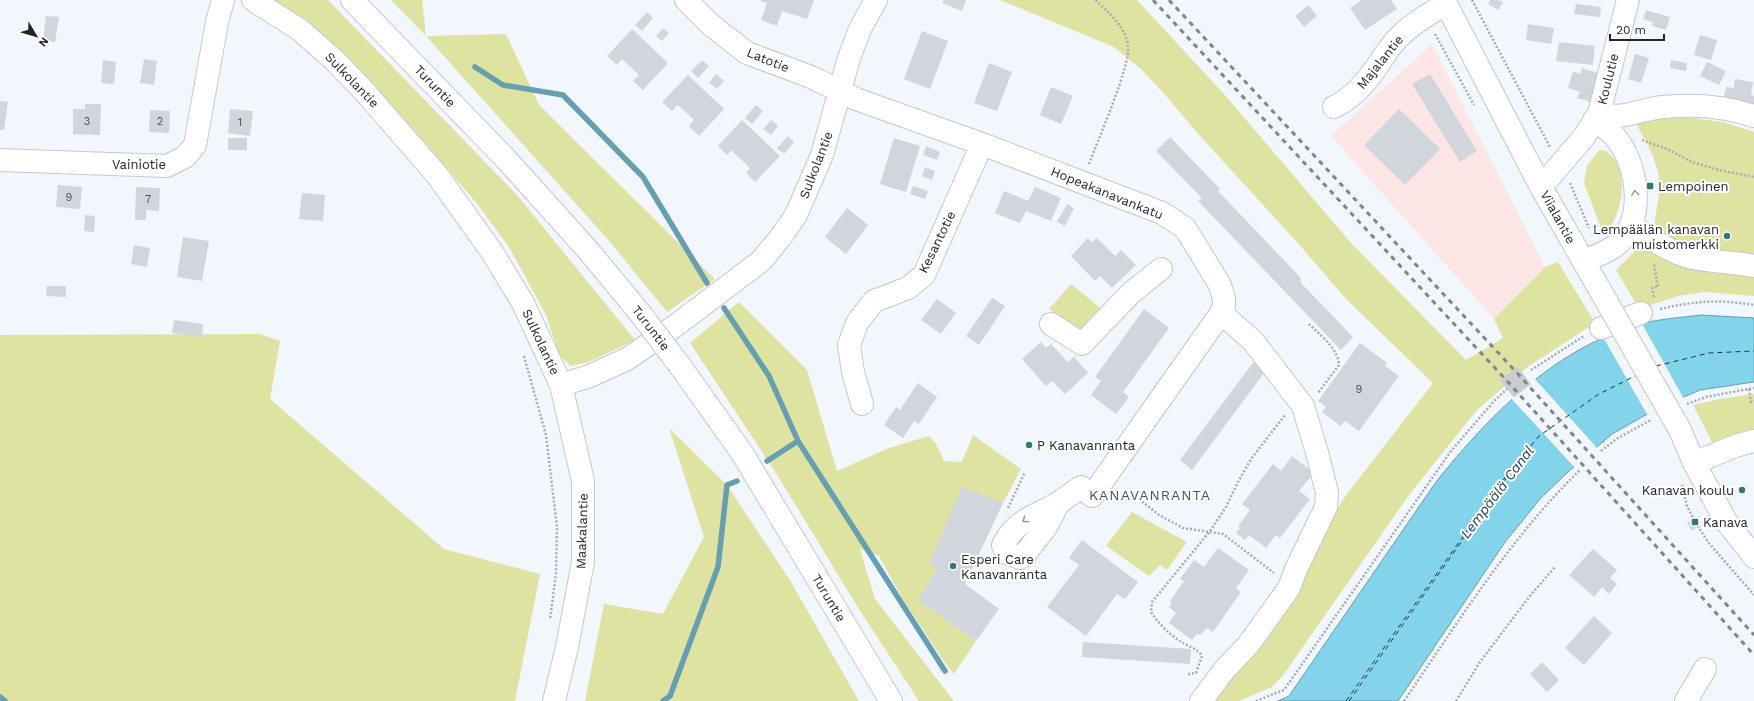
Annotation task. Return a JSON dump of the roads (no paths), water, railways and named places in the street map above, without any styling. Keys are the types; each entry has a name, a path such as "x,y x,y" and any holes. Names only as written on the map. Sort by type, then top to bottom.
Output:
{"street":[{"name":"Vainiotie","path":"0,160 167,166 185,157 194,145 216,22 223,0"},
{"name":"Sulkolantie","path":"253,0 300,30 332,59 364,91 437,175 492,252 523,304 561,385 590,376 626,359 675,326 760,261 780,238 792,221 810,185 822,155 840,91 860,29 876,0"},
{"name":"Turuntie","path":"352,0 506,159 587,249 640,313 742,453 892,701"},
{"name":"Latotie","path":"686,0 712,25 747,53 804,74 840,91"},
{"name":"Koulutie","path":"1541,186 1584,137 1597,117 1628,0"},
{"name":"Majalantie","path":"1334,107 1348,99 1365,82 1400,36 1445,2"},
{"name":"Viialantie","path":"1445,2 1541,186 1592,258 1604,297 1680,430 1694,462 1726,521 1754,557"},
{"name":"Hopeakanavankatu","path":"840,91 856,99 982,144 1162,213 1185,228 1220,285 1224,299 1224,306 1221,313"},
{"path":"1597,117 1622,116 1661,107 1701,105 1743,112 1754,116"},
{"path":"1592,258 1620,241 1631,225 1635,212 1636,196 1630,166 1625,152 1616,138 1597,117"},
{"name":"Kesantotie","path":"862,404 853,372 849,345 857,323 874,301 908,288 924,275 982,144"},
{"path":"1631,225 1660,245 1676,253 1693,258 1754,266"},
{"path":"1051,324 1082,344 1131,293 1161,269"},
{"path":"1601,328 1648,308"},
{"path":"1059,502 1081,487 1092,496 1221,313 1253,341 1301,405 1316,449 1326,492 1326,507 1296,569 1290,585 1248,645 1225,669 1201,701"},
{"name":"Maakalantie","path":"554,701 567,647 583,562 583,481 561,385"},
{"path":"1694,462 1734,446 1754,441"},
{"path":"1686,701 1705,669"}],"water":[{"name":"Lempäälä Canal","path":"1701,315 1754,318 1754,382 1700,390 1658,408 1612,434 1569,471 1540,499 1505,542 1398,701 1278,701 1289,696 1436,482 1499,411 1547,370 1601,338 1648,322"}],"waterway":[{"path":"475,67 503,85 563,95 643,177 707,283"},
{"path":"724,308 769,376 798,441"},
{"path":"767,461 798,441 945,671"},
{"path":"663,701 670,696 718,567 727,485 737,481"},
{"path":"0,697 5,701"}],"tunnel":[{"path":"1507,389 1531,370"}],"railway":[{"path":"1153,0 1508,382 1754,655"},
{"path":"1169,0 1518,374 1754,635"}],"place":[{"name":"Lempoinen","path":"1650,186"},
{"name":"Lempäälän kanavan muistomerkki","path":"1727,236"},
{"name":"P Kanavanranta","path":"1029,445"},
{"name":"Kanavan koulu","path":"1742,490"},
{"name":"Kanava","path":"1695,522"},
{"name":"Esperi Care Kanavanranta","path":"953,566"}],"district":[{"name":"KANAVANRANTA","path":"1150,495"}]}
